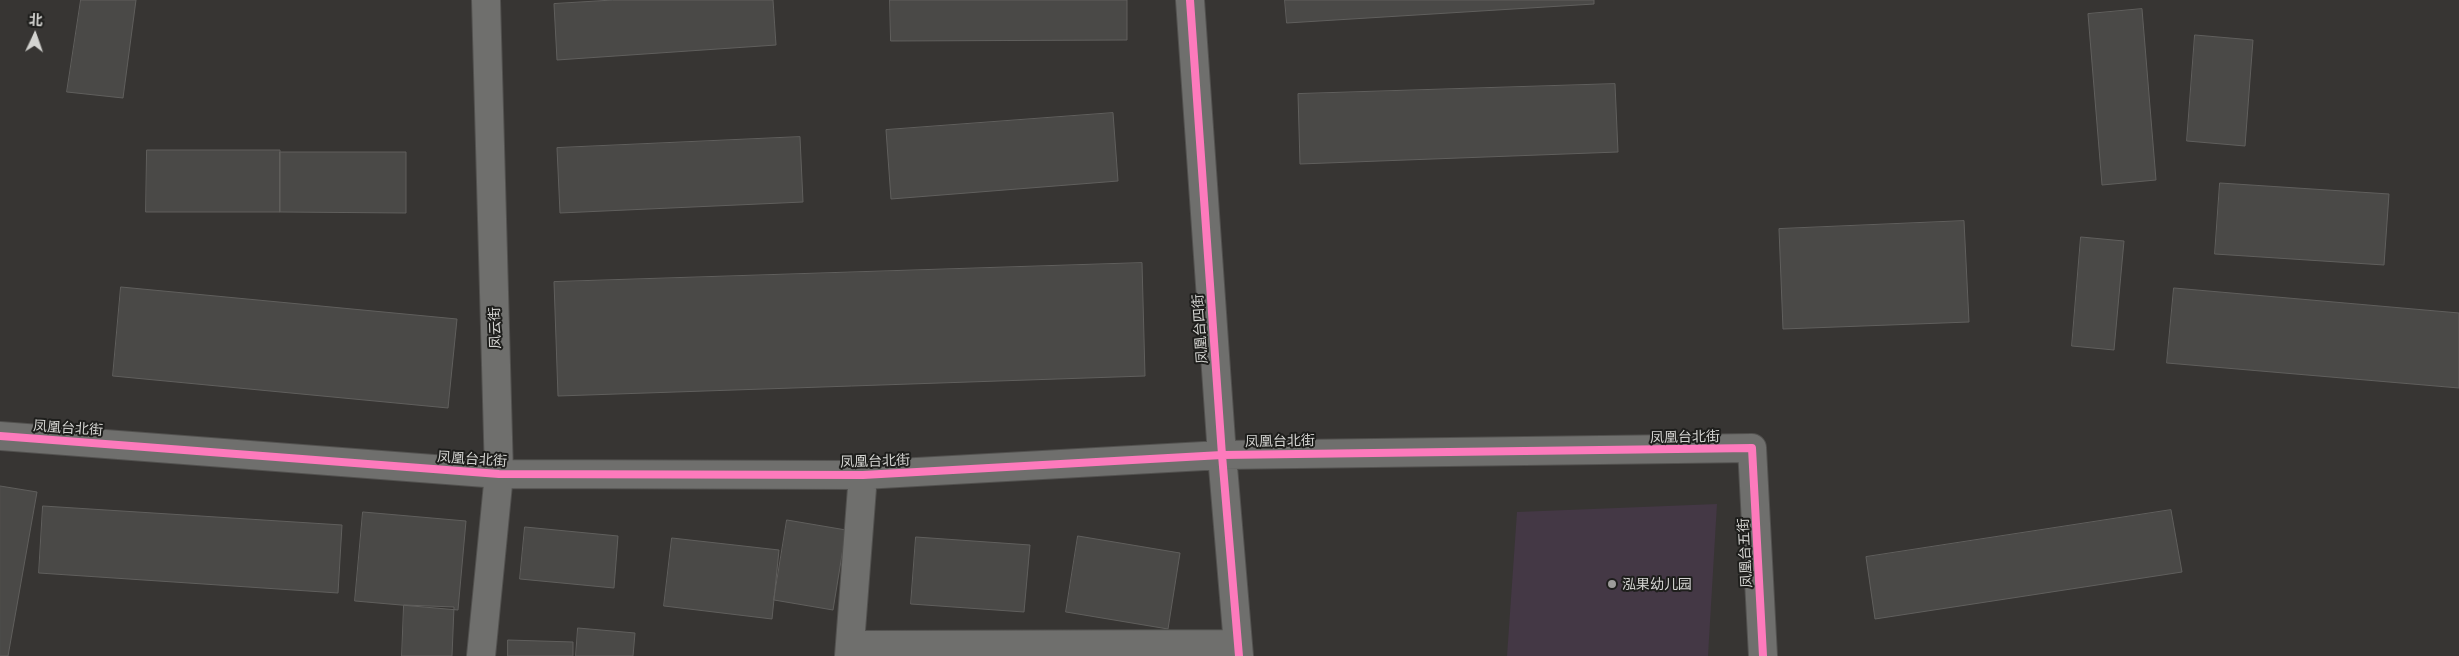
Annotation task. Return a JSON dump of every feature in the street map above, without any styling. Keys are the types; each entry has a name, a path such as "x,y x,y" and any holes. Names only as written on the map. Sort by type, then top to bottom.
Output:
{"street":[{"name":"凤云街","path":"481,656 499,474 486,0"},
{"name":"凤凰台四街","path":"1190,0 1222,455 1238,650"},
{"name":"凤凰台北街","path":"0,436 499,474 863,476 1222,455 1752,448"},
{"name":"凤凰台五街","path":"1752,448 1763,656"},
{"path":"863,476 850,650 1238,650"}],"shaded area":[{"name":"泓果幼儿园","path":"1717,504 1708,656 1507,656 1517,512"}],"building":[{"path":"81,0 136,0 123,98 67,92"},
{"path":"613,0 773,0 776,45 557,60 554,4"},
{"path":"890,0 1127,0 1127,40 891,41"},
{"path":"1285,0 1594,0 1594,4 1287,23"},
{"path":"2142,9 2156,180 2102,185 2088,14"},
{"path":"2195,35 2253,40 2245,146 2187,141"},
{"path":"1615,84 1618,152 1300,164 1298,94"},
{"path":"1113,113 1118,181 891,199 886,130"},
{"path":"800,137 803,202 560,213 557,148"},
{"path":"147,150 280,150 280,212 146,212"},
{"path":"280,152 406,152 406,213 280,212"},
{"path":"2220,183 2389,194 2384,265 2215,254"},
{"path":"1964,221 1969,322 1783,329 1779,229"},
{"path":"2081,237 2124,241 2114,350 2072,346"},
{"path":"1142,263 1145,376 558,396 554,282"},
{"path":"121,287 457,319 448,408 113,376"},
{"path":"2174,288 2459,313 2459,388 2167,363"},
{"path":"0,486 37,492 8,656 0,656"},
{"path":"43,506 342,525 338,593 39,573"},
{"path":"2171,510 2182,572 1875,619 1866,557"},
{"path":"363,512 466,521 458,610 355,601"},
{"path":"787,520 846,530 833,610 774,600"},
{"path":"525,527 618,536 614,588 520,579"},
{"path":"1078,536 1180,553 1168,629 1066,612"},
{"path":"916,537 1030,545 1024,612 911,604"},
{"path":"672,538 779,550 772,619 664,606"},
{"path":"404,605 454,607 452,656 402,656"},
{"path":"578,628 635,633 633,656 576,656"},
{"path":"508,640 573,642 573,656 508,656"}],"cycle path":[{"path":"1190,0 1222,455 1239,656"},
{"path":"0,436 499,474 863,475 1222,455 1752,448 1763,656"}],"place":[{"name":"泓果幼儿园","path":"1612,584"}]}
